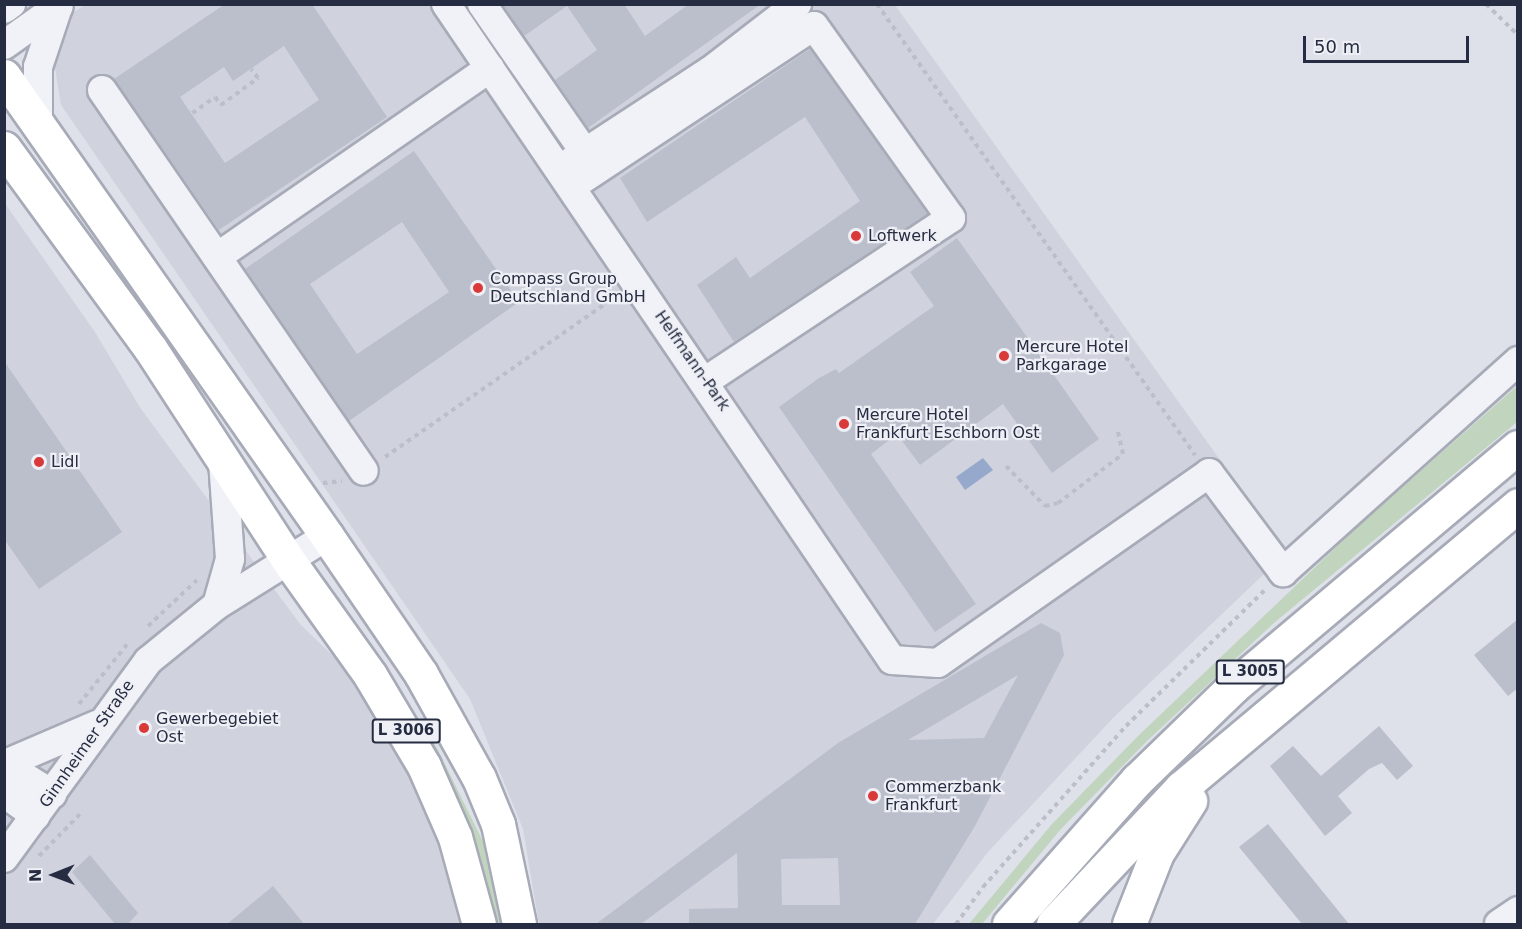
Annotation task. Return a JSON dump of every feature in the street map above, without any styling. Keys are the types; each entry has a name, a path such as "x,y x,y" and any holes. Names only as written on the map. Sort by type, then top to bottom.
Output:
{"main road":[{"name":"L 3006","path":"4,76 296,491 421,674 479,777 498,824 519,924"},
{"name":"L 3006","path":"7,146 224,461 288,560 370,675 424,766 456,837 479,924"},
{"name":"L 3005","path":"1010,924 1137,780 1234,686 1518,447"},
{"name":"L 3005","path":"1053,924 1181,788 1290,694 1518,505"},
{"path":"1129,924 1171,826 1290,694"}],"street":[{"path":"4,9 10,4"},
{"name":"Helfmann-Park","path":"446,4 706,381 892,660 938,663 1209,473"},
{"path":"482,4 585,153"},
{"path":"566,177 585,153 710,71 797,4"},
{"path":"4,45 60,6"},
{"path":"38,124 38,67 60,6"},
{"path":"566,177 814,26 951,218 706,381"},
{"path":"217,257 490,68"},
{"path":"102,90 364,471"},
{"path":"1209,473 1283,572 1518,361"},
{"path":"217,605 230,559 224,461"},
{"name":"Ginnheimer Straße","path":"4,858 44,805 96,725 148,661 217,605 327,536"},
{"path":"44,805 5,764 96,725"},
{"path":"4,793 44,805"},
{"path":"1499,924 1518,911"}],"path":[{"path":"877,4 1209,473"},
{"path":"1486,4 1518,35"},
{"path":"142,149 215,97 220,105 258,78 251,69"},
{"path":"296,491 364,471 637,281"},
{"path":"1006,466 1045,506 1058,503 1123,454 1118,428"},
{"path":"956,924 983,887 1126,726 1283,572"}],"shaded area":[{"path":"85,5 895,5 1278,541 1264,574 1113,718 988,852 933,924 539,924 523,829 470,699 61,105 53,56 66,17"},
{"name":"Gewerbegebiet Ost","path":"4,202 95,332 141,409 300,624 338,661 407,766 445,856 462,924 5,924"}],"green space":[{"path":"1517,386 1517,422 1275,622 1147,741 1060,830 982,924 969,924 1052,824 1138,736 1353,531"},
{"path":"338,596 437,748 492,860 507,924 495,924 476,848 438,758 334,599"}],"water":[{"path":"983,458 993,470 965,490 956,477"}],"building":[{"path":"225,4 312,4 387,117 219,230 114,79","holes":["284,46 319,100 225,163 180,97 224,67 233,81"]},
{"path":"502,4 624,4 645,36 689,4 761,4 588,128 555,80 597,50 567,6 524,36"},
{"path":"810,49 928,214 734,342 697,285 736,257 750,278 860,201 805,117 647,222 620,178"},
{"name":"Compass Group Deutschland GmbH","path":"414,151 519,302 349,421 245,269","holes":["402,222 449,292 357,354 310,284"]},
{"path":"957,238 1099,439 1052,473 1003,404 920,465 897,434 871,454 976,604 935,632 779,407 819,378 836,369 839,373 934,306 910,272"},
{"name":"Lidl","path":"4,361 122,532 39,589 4,539"},
{"path":"1518,619 1518,688 1508,696 1474,655"},
{"path":"1041,623 1060,633 1064,655 975,826 915,924 689,924 689,909 738,908 737,853 641,924 596,924 838,743","holes":["1018,675 984,738 908,740","838,858 840,905 782,905 781,859"]},
{"path":"1379,726 1413,766 1397,780 1382,763 1369,769 1338,796 1352,813 1325,836 1270,766 1293,746 1321,776"},
{"path":"1268,824 1349,924 1302,924 1239,847"},
{"path":"90,855 138,913 128,924 115,924 72,872"},
{"path":"273,886 304,924 227,924"}],"place":[{"name":"Loftwerk","path":"856,236"},
{"name":"Compass Group Deutschland GmbH","path":"478,288"},
{"name":"Mercure Hotel Parkgarage","path":"1004,356"},
{"name":"Mercure Hotel Frankfurt Eschborn Ost","path":"844,424"},
{"name":"Lidl","path":"39,462"},
{"name":"Gewerbegebiet Ost","path":"144,728"},
{"name":"Commerzbank Frankfurt","path":"873,796"}]}
